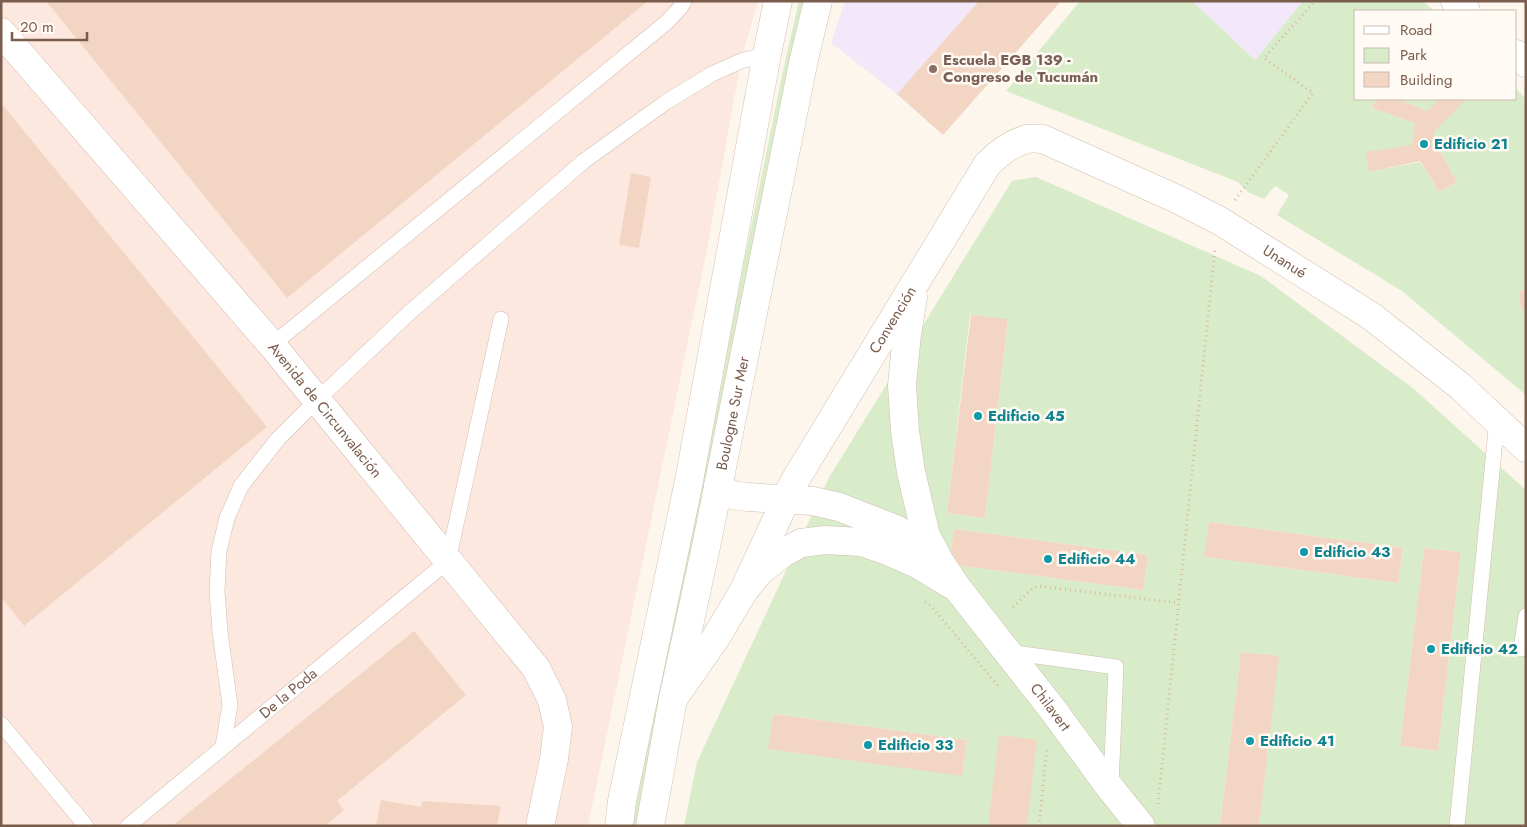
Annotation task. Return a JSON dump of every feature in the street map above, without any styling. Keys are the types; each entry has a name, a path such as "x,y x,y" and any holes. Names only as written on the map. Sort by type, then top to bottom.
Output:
{"street":[{"name":"Boulogne Sur Mer","path":"619,826 622,801 688,481 778,1"},
{"name":"Boulogne Sur Mer","path":"650,826 673,699 707,542 804,58 818,1"},
{"path":"1455,1 1465,10"},
{"name":"Avenida de Circunvalación","path":"1,32 272,344 536,668 552,700 558,727 554,759 540,826"},
{"name":"Unanué","path":"1010,147 1027,140 1043,139 1179,200 1220,221 1371,316 1460,386 1526,448"},
{"name":"Convención","path":"743,592 794,482 987,165 995,156 1010,147"},
{"path":"915,283 902,385 905,431 911,472 926,536 958,589"},
{"path":"718,486 732,495 813,501 839,507 898,530 958,589"},
{"path":"673,699 715,639 743,592 759,572 783,553 801,544 825,540 861,542 917,564 958,589"},
{"name":"Chilavert","path":"958,589 1053,710 1111,789 1149,816"}],"lane":[{"path":"272,344 667,22 684,1"},
{"path":"223,746 230,705 220,632 217,591 219,551 227,518 240,486 278,439 409,313 584,161 666,102 712,74 741,61 767,54"},
{"path":"448,561 501,318"},
{"path":"1457,826 1497,420"},
{"name":"De la Poda","path":"128,826 448,561"},
{"path":"1521,648 1526,616"},
{"path":"1008,652 1116,667 1111,789"},
{"path":"1,724 86,826"}],"path":[{"path":"1149,816 1178,603 1215,251 1220,221 1313,93 1264,58 1316,1"},
{"path":"1013,607 1032,589 1038,586 1178,603"},
{"path":"924,602 931,606 1001,690"},
{"path":"1039,826 1047,742 1052,748"}],"shaded area":[{"path":"1,1 758,1 741,61 707,249 588,826 1,826"},
{"name":"Escuela EGB 139 - Congreso de Tucumán","path":"845,1 1061,1 943,135 897,94 831,43"},
{"path":"1192,1 1303,1 1255,60"}],"green space":[{"path":"799,1 805,1 638,826 629,826 783,71"},
{"path":"1080,1 1192,1 1255,60 1303,1 1423,1 1433,10 1354,10 1354,100 1376,100 1372,108 1415,123 1412,145 1369,172 1420,162 1439,192 1457,182 1435,143 1434,132 1464,100 1517,100 1517,90 1526,99 1526,290 1519,292 1521,311 1526,310 1526,395 1402,291 1277,215 1289,195 1275,186 1264,199 1248,192 1238,182 1006,91"},
{"path":"1400,100 1439,100 1427,111"},
{"path":"1036,177 1261,276 1414,389 1526,490 1526,826 1259,826 1278,656 1241,652 1220,826 684,826 697,762 830,476 1012,181","holes":["970,315 1008,320 985,518 947,513","1209,522 1403,548 1398,583 1205,557","954,529 1148,555 1143,590 949,564","1424,548 1461,552 1438,751 1400,746","773,714 967,740 962,775 769,749"]}],"building":[{"path":"46,1 648,1 287,298"},
{"path":"979,1 1061,1 943,135 897,94"},
{"name":"Edificio 21","path":"1376,100 1400,100 1427,111 1439,100 1465,100 1434,132 1435,143 1457,182 1439,192 1420,161 1369,172 1366,152 1412,145 1415,123 1372,108"},
{"path":"1,103 267,427 24,626 1,597"},
{"path":"631,173 651,177 639,248 619,245"},
{"path":"1526,290 1526,310 1521,311 1519,291"},
{"name":"Edificio 45","path":"971,315 1008,319 985,518 947,513"},
{"name":"Edificio 43","path":"1209,522 1403,548 1398,583 1204,557"},
{"name":"Edificio 44","path":"954,529 1148,555 1143,590 949,564"},
{"name":"Edificio 42","path":"1424,548 1461,552 1438,751 1400,746"},
{"path":"414,631 466,695 337,801 344,810 325,826 172,826"},
{"name":"Edificio 41","path":"1241,652 1279,656 1259,826 1220,826"},
{"name":"Edificio 33","path":"773,714 967,740 962,776 768,749"},
{"path":"999,735 1037,740 1027,826 988,826"},
{"path":"381,800 421,807 422,801 501,806 497,826 376,826"}],"place":[{"name":"Escuela EGB 139 - Congreso de Tucumán","path":"933,69"},
{"name":"Edificio 21","path":"1424,144"},
{"name":"Edificio 45","path":"978,416"},
{"name":"Edificio 43","path":"1304,552"},
{"name":"Edificio 44","path":"1048,559"},
{"name":"Edificio 42","path":"1431,649"},
{"name":"Edificio 41","path":"1250,741"},
{"name":"Edificio 33","path":"868,745"}]}
